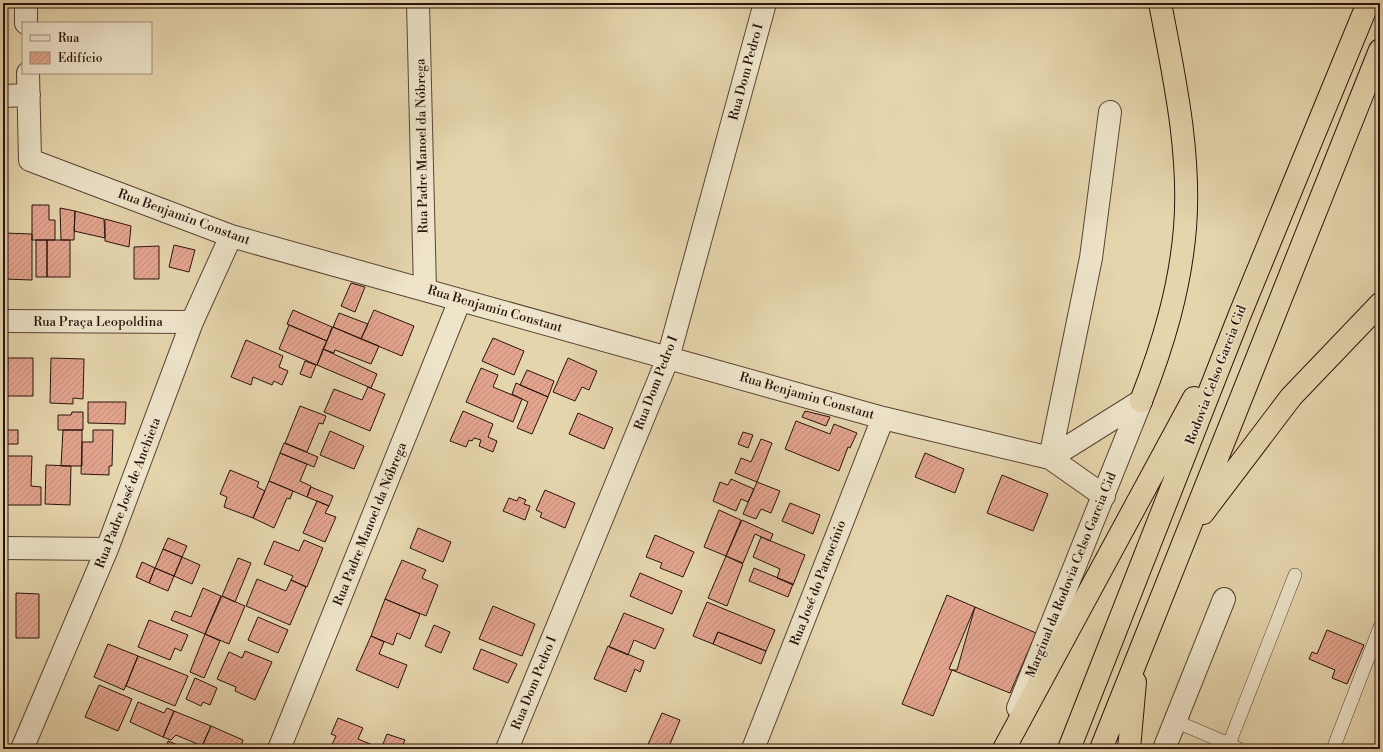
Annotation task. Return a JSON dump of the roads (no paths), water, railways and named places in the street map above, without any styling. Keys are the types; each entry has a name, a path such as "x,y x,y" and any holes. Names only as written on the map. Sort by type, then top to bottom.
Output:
{"highway":[{"path":"1142,401 1159,354 1176,291 1185,228 1186,177 1176,87 1160,3"},
{"name":"Rodovia Celso Garcia Cid","path":"1070,749 1240,314 1368,3"},
{"path":"1101,749 1380,50"},
{"path":"1186,536 1291,397 1380,304"},
{"path":"1004,749 1240,314"},
{"path":"1130,749 1137,660"}],"street":[{"path":"26,3 26,22"},
{"name":"Rua Padre Manoel da Nóbrega","path":"418,3 426,290"},
{"name":"Rua Dom Pedro I","path":"506,749 668,358 765,3"},
{"name":"Rua Benjamin Constant","path":"28,74 30,160 231,236 883,418 1050,458 1104,496"},
{"path":"3,96 29,95"},
{"path":"1050,458 1091,258 1110,112"},
{"name":"Rua Padre José de Anchieta","path":"22,749 107,549 192,322 231,236"},
{"name":"Rua Padre Manoel da Nóbrega","path":"279,749 460,300"},
{"name":"Rua Praça Leopoldina","path":"3,321 192,322"},
{"path":"1050,458 1142,401"},
{"name":"Marginal da Rodovia Celso Garcia Cid","path":"1001,749 1142,401"},
{"name":"Rua José do Patrocínio","path":"753,749 883,418"},
{"path":"3,548 107,549"},
{"path":"1164,749 1224,599"}],"lane":[{"path":"1175,721 1234,746 1295,575"},
{"path":"1333,749 1380,627"}]}
